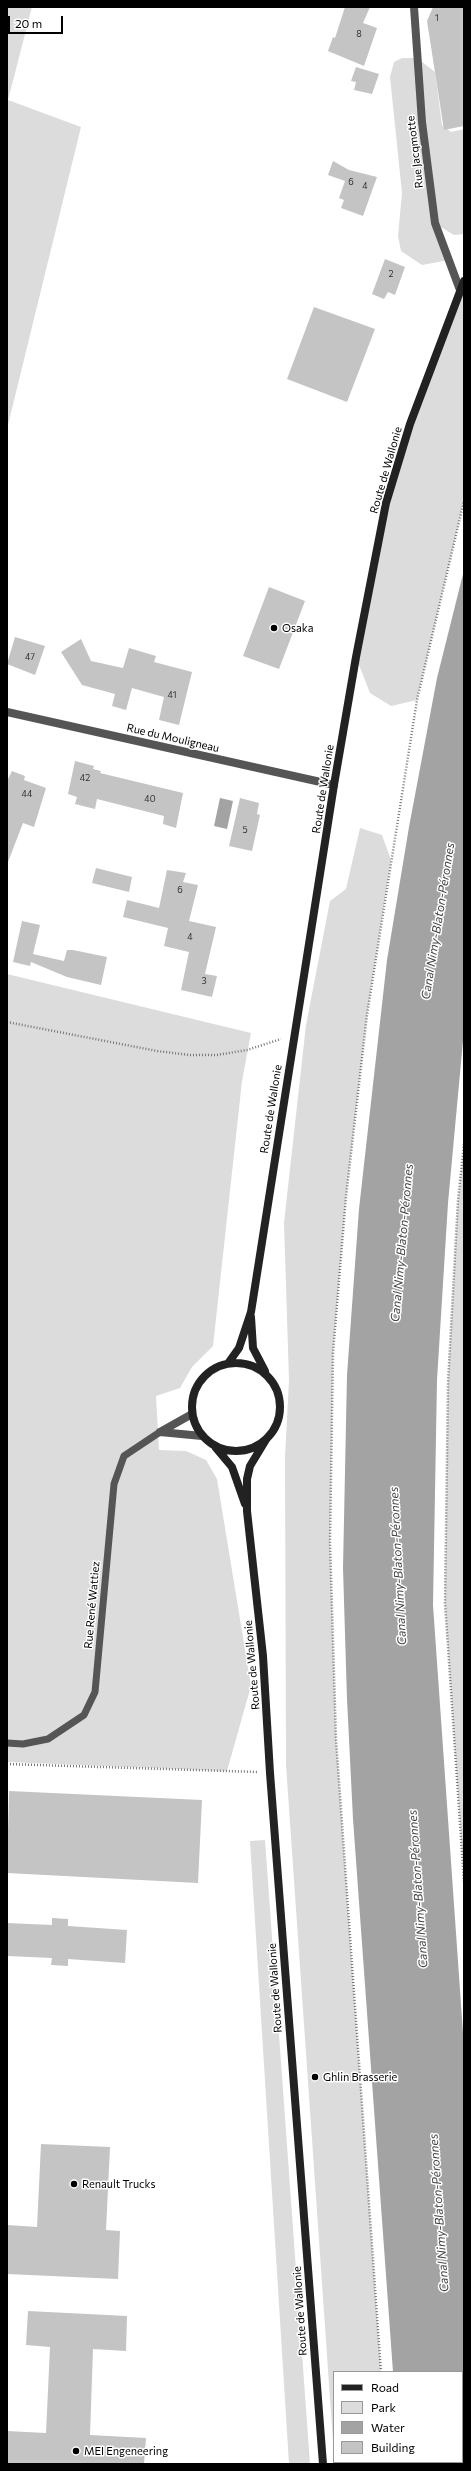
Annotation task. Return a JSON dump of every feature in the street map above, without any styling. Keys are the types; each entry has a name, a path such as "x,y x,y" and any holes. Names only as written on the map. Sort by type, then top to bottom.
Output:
{"main road":[{"name":"Route de Wallonie","path":"251,1312 334,785 356,657 386,503 410,424 464,281"},
{"path":"229,1362 238,1348 251,1312"},
{"path":"247,1511 247,1479 250,1466 275,1428 279,1416 280,1402 276,1388 253,1348 251,1312"},
{"path":"247,1511 232,1467 212,1444 202,1436 195,1426 192,1414 192,1400 196,1386 204,1375 216,1366 229,1362 243,1363 257,1367 268,1376"},
{"path":"212,1444 234,1451 257,1445 267,1438"},
{"name":"Route de Wallonie","path":"247,1511 263,1656 270,1773 323,2464"}],"street":[{"name":"Rue Jacqmotte","path":"414,7 422,122 435,223 460,290"},
{"name":"Rue du Mouligneau","path":"7,712 334,785"},
{"path":"160,1432 192,1414"},
{"path":"160,1432 202,1436"}],"lane":[{"name":"Rue René Wattiez","path":"7,1743 23,1744 48,1739 84,1714 95,1692 114,1484 124,1456 160,1432"}],"path":[{"path":"380,2371 336,1739 330,1542 333,1353 346,1197 367,1015 417,700 464,501"},
{"path":"7,1022 157,1051 190,1054 217,1055 247,1050 294,1034"},
{"path":"464,1144 458,1200 448,1383 445,1603 464,1883"},
{"path":"7,1764 270,1773"}],"green space":[{"path":"7,7 32,7 8,100 81,127 7,429"},
{"path":"402,58 417,58 435,72 442,125 451,132 464,129 464,234 454,235 436,224 449,260 422,265 401,251 398,236 402,193 390,77 394,62"},
{"path":"464,281 464,501 417,700 391,706 370,693 356,657 386,503"},
{"path":"360,828 382,835 391,860 367,1015 346,1197 333,1353 330,1542 336,1739 381,2371 333,2371 333,2442 286,1765 285,1457 289,1380 284,1223 306,1025 330,901 346,889"},
{"path":"7,974 251,1033 242,1081 213,1346 192,1367 180,1388 156,1396 159,1450 186,1451 206,1460 217,1479 251,1686 227,1771 7,1762"},
{"path":"464,1144 464,1883 445,1603 448,1383 458,1200"},
{"path":"265,1840 310,2464 289,2464 250,1841"}],"water":[{"name":"Canal Nimy-Blaton-Péronnes","path":"464,570 464,1030 448,1203 437,1380 433,1605 464,2047 464,2464 400,2464 463,2463 463,2371 393,2371 353,1819 347,1699 343,1568 347,1375 359,1209 387,960 409,827 437,678"},
{"path":"220,798 233,801 227,829 214,826"}],"building":[{"path":"345,7 370,7 363,23 377,28 364,66 328,51 333,37 335,38"},
{"path":"433,7 464,7 464,126 444,130 427,21"},
{"path":"356,67 379,74 372,94 354,90 356,82 351,81"},
{"path":"333,161 349,170 377,177 363,216 341,208 344,200 339,198 345,181 328,175"},
{"path":"385,259 405,267 395,295 388,292 384,299 372,294"},
{"path":"314,307 375,329 347,402 287,379"},
{"name":"Osaka","path":"269,587 305,601 279,669 243,656"},
{"path":"15,637 45,646 35,675 7,664"},
{"path":"81,639 91,661 123,668 129,648 156,656 154,662 192,672 179,725 159,720 164,697 132,688 126,710 112,706 115,694 82,685 61,652"},
{"path":"75,761 94,766 93,769 101,771 100,773 183,793 176,828 163,824 164,816 97,799 95,809 75,804 77,797 68,794"},
{"path":"12,771 25,776 24,780 46,788 34,827 23,823 8,862 7,781"},
{"path":"240,798 259,803 257,814 260,815 252,851 229,846"},
{"path":"96,868 132,877 129,892 92,883"},
{"path":"167,870 186,873 183,882 198,885 189,921 216,927 205,974 217,976 212,997 181,990 189,952 164,946 168,928 123,917 127,900 159,908"},
{"path":"22,921 40,925 33,954 64,961 67,950 107,957 101,985 67,977 31,962 30,966 13,962"},
{"path":"9,1791 202,1800 198,1883 7,1873"},
{"path":"52,1918 68,1919 68,1926 127,1930 125,1963 68,1959 68,1966 51,1965 52,1958 7,1956 7,1923 52,1925"},
{"name":"Renault Trucks","path":"41,2144 110,2147 106,2230 120,2231 118,2279 7,2274 7,2225 37,2227"},
{"path":"28,2311 127,2316 126,2351 93,2349 90,2435 146,2438 144,2464 7,2464 7,2431 46,2433 50,2347 26,2345"}],"place":[{"name":"Osaka","path":"274,628"},
{"name":"Ghlin Brasserie","path":"315,2077"},
{"name":"Renault Trucks","path":"74,2184"},
{"name":"MEI Engeneering","path":"76,2451"}]}
